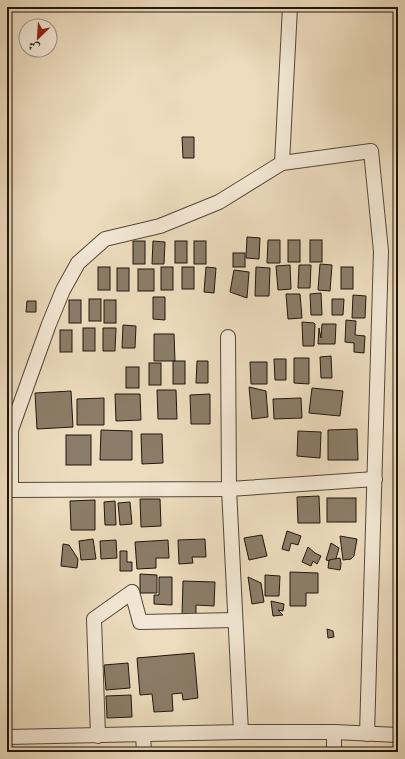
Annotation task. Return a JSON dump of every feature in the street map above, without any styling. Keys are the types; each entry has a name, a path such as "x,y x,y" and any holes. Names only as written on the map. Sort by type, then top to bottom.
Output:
{"street":[{"path":"282,163 290,7"},
{"path":"367,734 375,479 381,251 371,151 282,163 219,202 160,226 104,239 78,263 63,290 54,310 11,430 9,490 229,490 375,479"},
{"path":"228,337 229,490 241,732"},
{"path":"98,736 94,618 132,592 140,622 235,620"},
{"path":"7,738 241,732 334,732 398,735"},
{"path":"334,732 334,752"},
{"path":"143,735 144,752"}],"building":[{"path":"182,137 194,137 194,158 183,158"},
{"path":"247,237 260,238 259,259 246,258"},
{"path":"268,240 280,240 280,263 267,263"},
{"path":"288,240 300,240 300,262 288,262"},
{"path":"310,240 322,240 322,262 310,262"},
{"path":"133,241 145,241 145,264 133,264"},
{"path":"153,241 165,242 164,264 152,264"},
{"path":"175,241 187,241 187,263 175,263"},
{"path":"194,241 206,241 206,264 194,264"},
{"path":"233,253 245,253 245,267 233,267"},
{"path":"320,264 332,265 330,291 318,290"},
{"path":"290,265 291,289 278,290 276,266"},
{"path":"299,265 311,265 310,288 298,288"},
{"path":"98,267 110,267 110,290 98,290"},
{"path":"161,267 173,267 173,290 161,290"},
{"path":"182,267 194,267 194,289 182,289"},
{"path":"206,267 216,268 214,293 204,292"},
{"path":"256,267 270,268 269,296 255,296"},
{"path":"341,267 353,267 353,289 341,289"},
{"path":"117,268 129,268 129,291 117,291"},
{"path":"138,269 154,269 154,291 138,291"},
{"path":"234,270 249,272 247,298 230,292"},
{"path":"321,293 322,315 311,315 310,294"},
{"path":"286,294 300,294 302,318 288,319"},
{"path":"353,295 366,296 365,318 352,318"},
{"path":"153,297 165,297 165,320 153,319"},
{"path":"89,299 101,299 101,321 89,321"},
{"path":"332,299 344,299 343,315 332,315"},
{"path":"69,300 81,300 81,323 69,323"},
{"path":"104,300 116,300 116,323 104,323"},
{"path":"27,301 36,301 36,312 26,312"},
{"path":"346,320 356,321 355,335 365,336 364,353 354,352 354,343 345,342"},
{"path":"302,322 315,324 314,346 303,346"},
{"path":"322,324 336,324 335,344 318,344 319,328 321,338"},
{"path":"123,325 136,326 135,348 122,348"},
{"path":"83,328 95,328 95,351 83,351"},
{"path":"103,328 116,328 115,351 103,351"},
{"path":"60,330 72,330 72,352 60,352"},
{"path":"154,334 174,334 175,361 154,361"},
{"path":"331,356 332,378 321,378 320,357"},
{"path":"294,358 309,358 309,384 294,383"},
{"path":"274,359 286,359 286,380 275,380"},
{"path":"173,361 185,361 185,384 173,384"},
{"path":"197,361 208,361 208,383 196,383"},
{"path":"250,362 267,362 267,384 251,384"},
{"path":"149,363 161,363 161,385 149,385"},
{"path":"126,367 139,367 139,388 126,388"},
{"path":"249,387 266,391 268,417 252,419"},
{"path":"312,388 343,391 340,416 309,413"},
{"path":"157,390 176,390 177,419 158,419"},
{"path":"71,391 73,427 37,429 35,393"},
{"path":"115,394 140,394 141,420 116,421"},
{"path":"210,394 210,424 191,424 190,395"},
{"path":"104,398 104,425 77,425 77,399"},
{"path":"301,398 302,418 274,419 273,399"},
{"path":"357,429 358,460 328,460 328,430"},
{"path":"101,430 132,431 132,460 100,460"},
{"path":"298,431 321,432 320,458 297,456"},
{"path":"141,434 162,434 163,463 142,464"},
{"path":"66,435 91,435 91,465 66,465"},
{"path":"319,496 320,523 298,523 297,497"},
{"path":"327,498 356,498 356,522 327,522"},
{"path":"140,499 160,499 161,526 141,527"},
{"path":"95,500 95,530 71,530 70,501"},
{"path":"115,501 116,525 105,525 104,502"},
{"path":"130,502 132,524 120,525 118,503"},
{"path":"287,531 301,536 298,545 291,543 289,551 282,549"},
{"path":"262,535 267,556 249,560 244,538"},
{"path":"340,536 357,539 354,556 351,559 343,560"},
{"path":"93,539 96,559 81,560 79,541"},
{"path":"205,539 206,557 192,557 193,563 179,564 178,540"},
{"path":"116,540 117,558 101,559 100,541"},
{"path":"168,540 169,558 156,558 156,568 137,569 135,542"},
{"path":"331,543 339,548 335,562 326,560"},
{"path":"63,544 69,545 78,559 77,568 61,566"},
{"path":"308,547 321,556 317,564 313,561 311,566 302,562"},
{"path":"120,551 127,551 127,562 132,562 132,571 120,571"},
{"path":"340,558 340,570 328,568 329,560"},
{"path":"290,572 318,573 318,593 306,593 306,606 290,606"},
{"path":"140,574 157,575 157,593 140,593"},
{"path":"265,575 280,576 279,596 265,596"},
{"path":"159,577 172,577 172,605 154,604 154,595 159,595"},
{"path":"248,577 261,583 264,602 252,604"},
{"path":"183,581 215,582 214,606 196,605 196,616 182,616"},
{"path":"271,601 284,604 283,611 278,610 283,615 273,616"},
{"path":"327,629 333,631 334,637 328,638"},
{"path":"194,653 198,698 183,700 182,693 172,694 173,711 154,712 152,694 140,695 137,658"},
{"path":"128,663 130,688 106,690 104,665"},
{"path":"131,695 132,717 107,718 106,696"}]}
